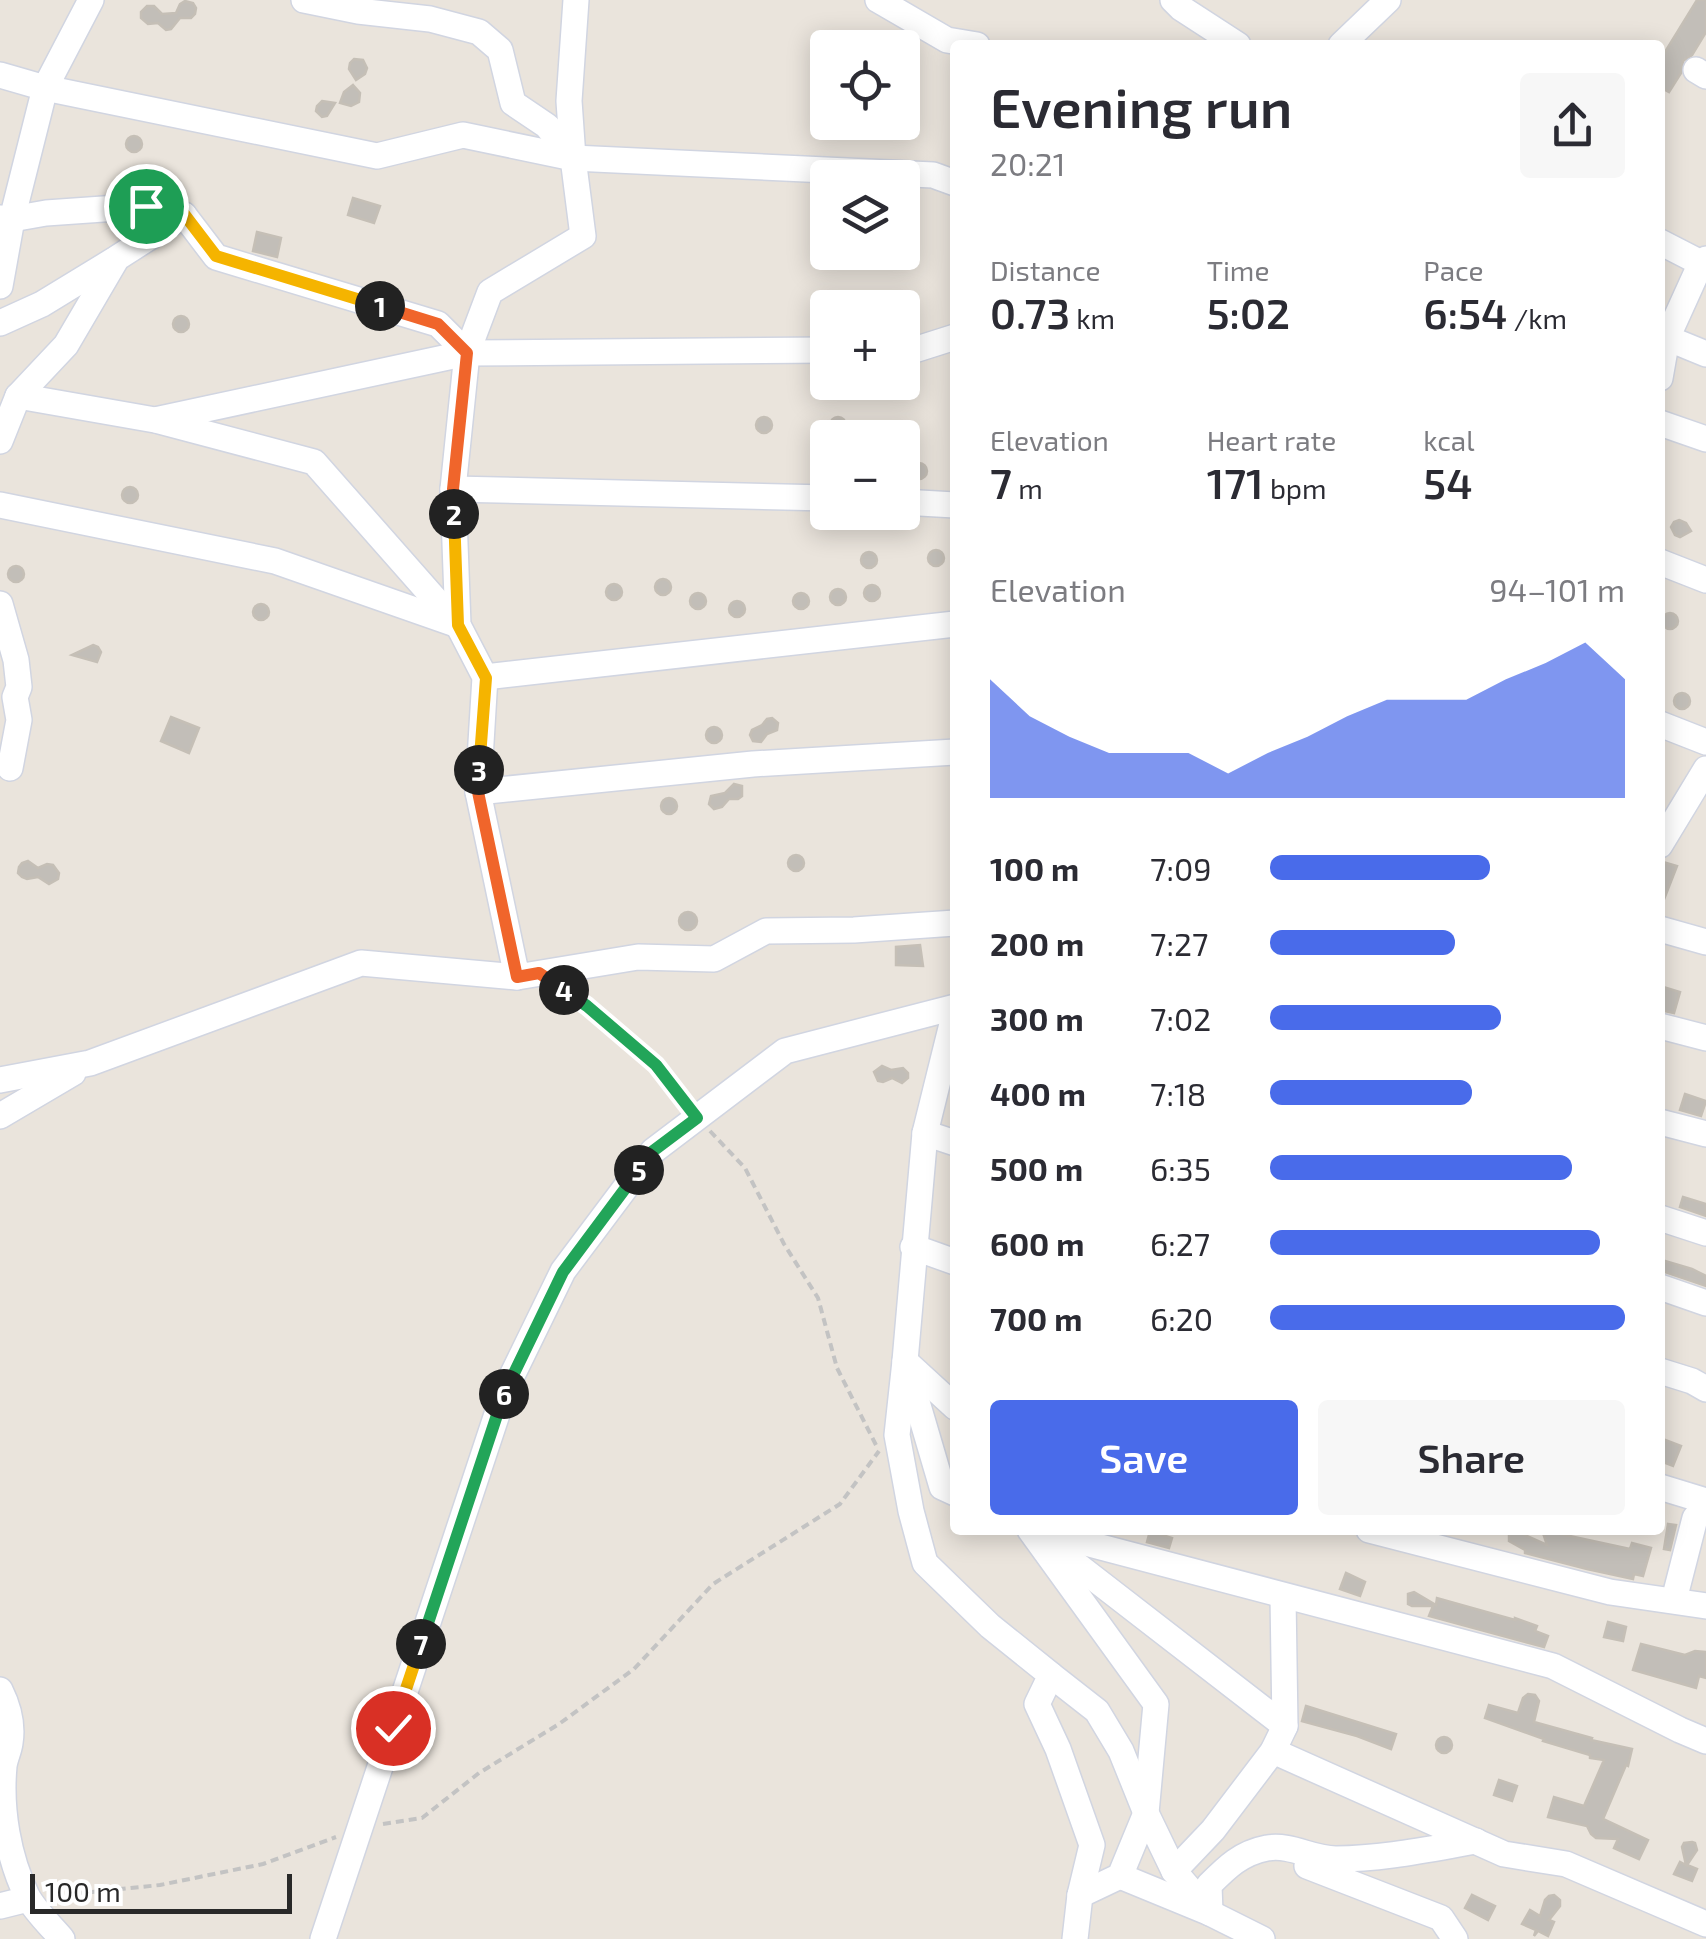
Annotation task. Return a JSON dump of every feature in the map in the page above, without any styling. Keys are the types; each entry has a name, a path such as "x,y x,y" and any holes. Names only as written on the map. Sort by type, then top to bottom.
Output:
{"street":[{"path":"0,286 6,218 45,88 92,0"},
{"path":"304,0 480,32 500,50 513,102 548,126 573,158"},
{"path":"458,625 453,489 467,353 490,292 583,236 569,101 576,0"},
{"path":"878,0 950,40"},
{"path":"1173,0 1230,40"},
{"path":"1346,40 1388,0"},
{"path":"0,75 45,88 377,156 463,135 573,158 933,175 950,180"},
{"path":"6,218 146,206 184,214 216,256 438,324 467,353"},
{"path":"0,323 42,304 184,214"},
{"path":"1665,244 1703,261 1665,353"},
{"path":"0,441 18,396 66,345 117,258"},
{"path":"1668,338 1706,354"},
{"path":"920,348 950,339"},
{"path":"155,420 467,353 810,350"},
{"path":"18,396 155,420 314,462 458,625 486,678 478,792 528,975"},
{"path":"1665,424 1706,440"},
{"path":"453,489 810,498"},
{"path":"920,503 950,505"},
{"path":"0,505 275,561 458,625"},
{"path":"1665,564 1706,580"},
{"path":"0,604 16,660 19,687 10,768"},
{"path":"486,678 950,625"},
{"path":"1665,726 1706,742"},
{"path":"478,792 752,764 950,752"},
{"path":"1665,836 1706,769"},
{"path":"0,1080 90,1063 361,963 528,975 638,957 714,959 766,931 854,930 950,922"},
{"path":"1665,930 1706,942"},
{"path":"323,1939 506,1390 563,1272 653,1151 785,1050 950,1011"},
{"path":"1665,1027 1706,1038"},
{"path":"949,1062 924,1133 896,1435 910,1511 926,1563 990,1626 1097,1712 1122,1751 1174,1870 1210,1914"},
{"path":"0,1116 90,1063"},
{"path":"1665,1123 1706,1134"},
{"path":"924,1133 950,1141"},
{"path":"1665,1220 1706,1233"},
{"path":"913,1247 950,1260"},
{"path":"1665,1289 1706,1303"},
{"path":"905,1361 950,1403"},
{"path":"905,1361 942,1487 950,1491"},
{"path":"1665,1373 1706,1389"},
{"path":"1665,1489 1706,1503 1696,1518 1674,1600"},
{"path":"1036,1535 1156,1704 1146,1813 1120,1876 1080,1895"},
{"path":"1038,1535 1285,1726"},
{"path":"1051,1535 1553,1666 1706,1741"},
{"path":"1388,1535 1610,1592 1706,1606"},
{"path":"1174,1870 1213,1830 1273,1751 1285,1726 1283,1596"},
{"path":"1052,1674 1037,1704 1058,1748 1092,1845 1075,1939"},
{"path":"0,1690 8,1707 10,1741 4,1764 4,1822 10,1848 28,1898 62,1939"},
{"path":"1273,1751 1504,1854 1566,1864 1706,1924"},
{"path":"1213,1830 1441,1918 1455,1939"},
{"path":"1210,1914 1209,1885 1233,1860 1263,1849 1286,1846 1332,1860 1392,1856 1476,1842"},
{"path":"1120,1876 1262,1939"},
{"path":"0,1906 28,1898"}],"path":[{"path":"528,975 587,1006 656,1065 697,1118 745,1168 784,1244 818,1298 838,1368 879,1451 883,1468"},
{"path":"28,1898 160,1886 262,1864 360,1828 422,1818 479,1773 560,1724 634,1669 713,1584 840,1504 879,1451"}],"building":[{"path":"1697,0 1706,0 1706,32 1692,55 1683,61 1681,73 1669,92 1665,90 1665,52"},
{"path":"185,1 193,3 195,14 180,18 171,29 166,30 158,23 148,24 141,18 147,6 154,6 162,14 176,13"},
{"path":"354,59 363,60 367,68 356,80 349,69"},
{"path":"353,85 360,93 359,102 351,106 340,103 344,92"},
{"path":"322,101 335,103 322,117 316,111"},
{"path":"134,136 142,144 134,152 126,144"},
{"path":"353,198 380,206 374,223 348,215"},
{"path":"257,232 281,238 277,257 253,251"},
{"path":"181,316 189,324 181,332 173,324"},
{"path":"764,417 772,425 764,433 756,425"},
{"path":"920,463 925,465 925,477 920,479"},
{"path":"130,487 138,495 130,503 122,495"},
{"path":"1679,520 1691,531 1680,537 1671,527"},
{"path":"936,550 944,558 936,566 928,558"},
{"path":"869,552 877,560 869,568 861,560"},
{"path":"16,566 24,574 16,582 8,574"},
{"path":"663,579 671,587 663,595 655,587"},
{"path":"614,584 622,592 614,600 606,592"},
{"path":"872,585 880,593 872,601 864,593"},
{"path":"838,589 846,597 838,605 830,597"},
{"path":"698,593 706,601 698,609 690,601"},
{"path":"801,593 809,601 801,609 793,601"},
{"path":"737,601 745,609 737,617 729,609"},
{"path":"261,604 269,612 261,620 253,612"},
{"path":"1665,615 1676,615 1676,627 1665,627"},
{"path":"93,645 101,652 97,662 72,655"},
{"path":"1682,693 1690,701 1682,709 1674,701"},
{"path":"171,717 199,728 189,753 161,741"},
{"path":"772,718 778,723 777,730 761,742 753,741 752,730"},
{"path":"714,727 722,735 714,743 706,735"},
{"path":"734,784 742,786 742,796 714,809 709,804 711,796 725,793"},
{"path":"669,798 677,806 669,814 661,806"},
{"path":"796,855 804,863 796,871 788,863"},
{"path":"28,861 38,868 53,865 58,879 49,884 38,877 22,877 19,867"},
{"path":"1665,863 1677,866 1665,897"},
{"path":"688,912 697,921 688,930 679,921"},
{"path":"920,945 923,966 896,965 896,947"},
{"path":"1665,988 1680,992 1674,1013 1665,1011"},
{"path":"882,1066 891,1070 903,1068 908,1078 902,1083 892,1078 878,1081 874,1072"},
{"path":"1685,1094 1706,1101 1701,1116 1680,1110"},
{"path":"1683,1197 1706,1204 1706,1216 1680,1207"},
{"path":"1665,1261 1706,1276 1706,1286 1665,1272"},
{"path":"1665,1440 1681,1446 1673,1466 1665,1463"},
{"path":"1668,1524 1676,1525 1670,1550 1664,1549"},
{"path":"1149,1535 1172,1538 1169,1548 1147,1542"},
{"path":"1509,1535 1525,1535 1547,1545 1544,1535 1565,1535 1630,1549 1632,1543 1651,1548 1643,1576 1634,1574 1633,1579 1525,1553 1509,1541"},
{"path":"1346,1573 1365,1582 1360,1596 1340,1589"},
{"path":"1414,1592 1436,1605 1437,1598 1537,1626 1535,1631 1548,1636 1544,1647 1429,1616 1433,1606 1408,1604 1408,1594"},
{"path":"1608,1622 1626,1627 1623,1641 1604,1637"},
{"path":"1641,1644 1685,1655 1706,1652 1706,1678 1699,1676 1696,1688 1633,1670"},
{"path":"1528,1694 1539,1701 1534,1722 1632,1749 1603,1819 1648,1840 1639,1859 1614,1848 1618,1839 1596,1838 1587,1826 1548,1817 1554,1797 1584,1806 1604,1760 1485,1718 1489,1705 1518,1713"},
{"path":"1306,1706 1396,1734 1391,1749 1302,1721"},
{"path":"1444,1737 1452,1745 1444,1753 1436,1745"},
{"path":"1499,1780 1517,1786 1512,1801 1494,1795"},
{"path":"1692,1842 1697,1850 1687,1865 1697,1869 1692,1881 1674,1874 1680,1862 1686,1865 1684,1843"},
{"path":"1472,1895 1495,1906 1488,1920 1465,1908"},
{"path":"1554,1895 1560,1906 1549,1920 1554,1922 1548,1936 1538,1931 1534,1936 1536,1930 1522,1924 1530,1910 1540,1916 1545,1900"}],"route":[{"path":"146,206 184,214 216,256 438,324 467,353 453,489 458,625 486,678 478,792 517,977 539,973 587,1006 656,1065 697,1118 653,1151 563,1272 506,1390 393,1728"}]}
